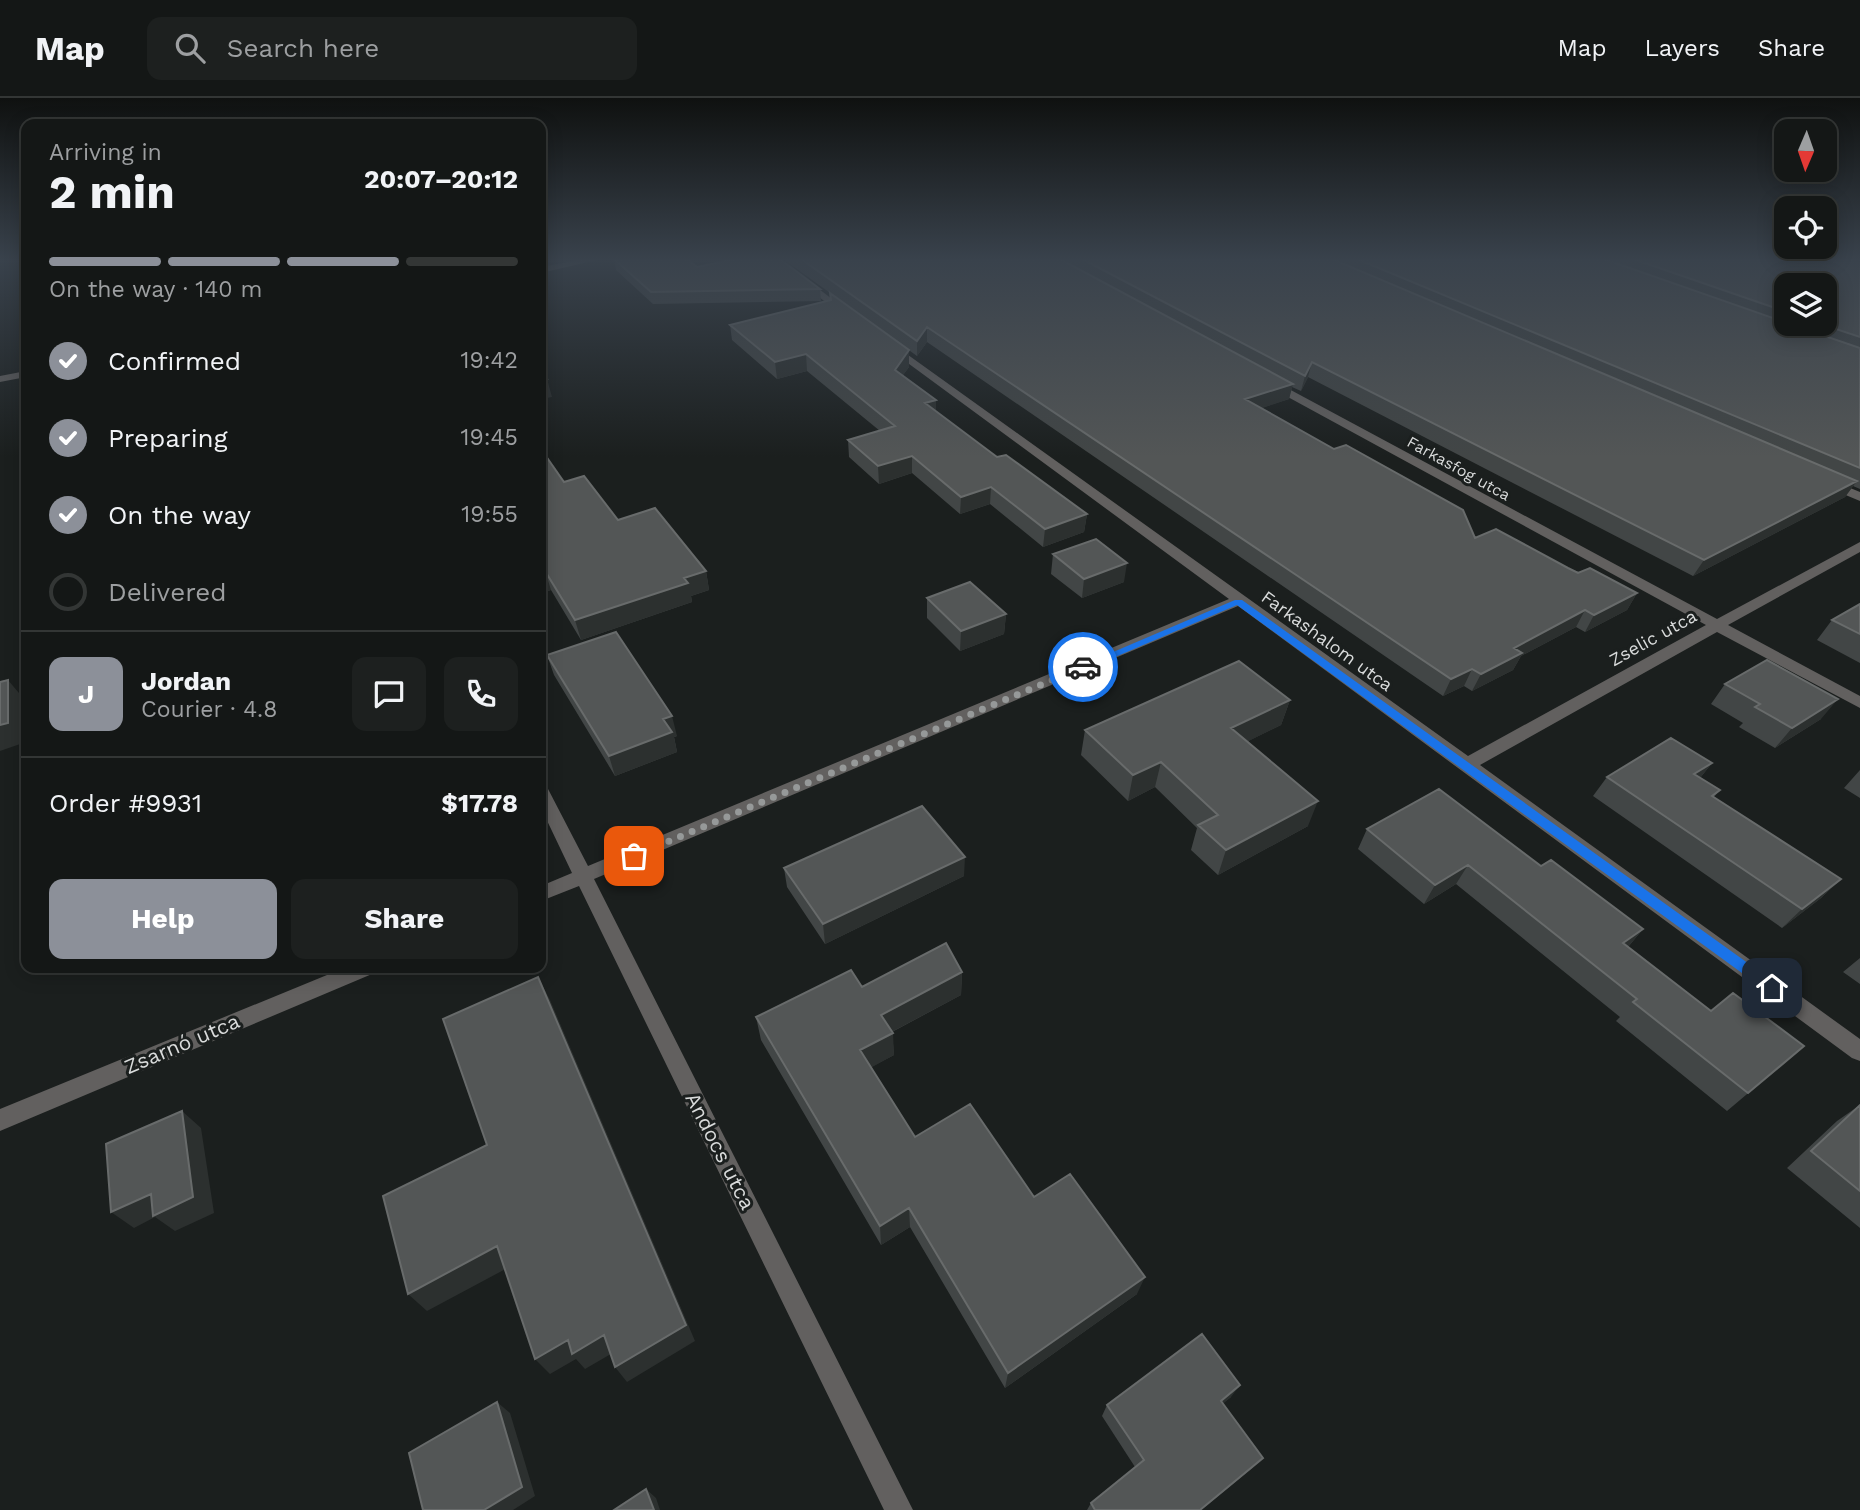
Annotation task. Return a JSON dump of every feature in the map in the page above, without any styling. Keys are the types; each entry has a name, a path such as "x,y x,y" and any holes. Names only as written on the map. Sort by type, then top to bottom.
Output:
{"street":[{"name":"Farkashalom utca","path":"863,325 1860,1052"},
{"path":"0,379 21,375"},
{"name":"Farkasfog utca","path":"1263,379 1860,704"},
{"path":"1822,480 1860,497"},
{"name":"Zselic utca","path":"1466,765 1860,546"},
{"path":"546,892 1238,601"},
{"name":"Andocs utca","path":"546,801 899,1510"},
{"name":"Zsarnó utca","path":"0,1120 353,973"}],"building":[{"path":"730,325 874,325 909,350 895,370 936,400 925,403 997,457 1006,455 1087,514 1045,529 991,487 961,497 912,456 878,466 848,440 895,426 806,354 775,362"},
{"path":"894,325 1183,325 1293,384 1245,399 1334,449 1346,445 1463,510 1475,538 1496,529 1578,573 1590,568 1637,593 1594,615 1585,610 1514,648 1522,653 1481,674 1472,669 1451,679 927,327 917,341"},
{"path":"1208,325 1488,325 1857,481 1704,560 1312,362 1305,376"},
{"path":"1516,325 1774,325 1774,336 1825,336 1860,348 1860,468"},
{"path":"1837,325 1860,325 1860,337 1837,329"},
{"path":"546,456 564,482 584,476 618,520 655,508 706,571 684,578 688,583 575,620 546,573"},
{"path":"1096,539 1127,563 1084,579 1053,554"},
{"path":"970,582 1006,614 961,631 927,598"},
{"path":"1860,604 1860,634 1832,620"},
{"path":"616,632 672,716 663,719 672,732 609,756 547,655"},
{"path":"1767,660 1838,699 1792,728 1755,707 1760,704 1725,684"},
{"path":"1239,661 1290,700 1231,728 1318,801 1226,850 1198,825 1218,815 1161,762 1133,775 1085,730"},
{"path":"8,680 8,723 0,725 0,682"},
{"path":"1671,738 1712,763 1694,774 1720,790 1712,796 1841,879 1802,909 1607,777"},
{"path":"1439,789 1541,866 1551,860 1643,929 1623,943 1711,1011 1733,993 1804,1046 1748,1093 1633,1002 1637,999 1468,865 1435,885 1367,829"},
{"path":"922,806 965,857 823,924 784,868"},
{"path":"946,943 962,972 881,1015 893,1033 860,1050 915,1137 970,1104 1034,1197 1070,1174 1145,1277 1008,1373 909,1208 880,1226 756,1017 851,970 862,987"},
{"path":"538,977 686,1325 615,1367 604,1335 572,1354 568,1340 535,1359 497,1246 408,1294 383,1196 487,1145 443,1019"},
{"path":"1860,1105 1860,1191 1811,1151"},
{"path":"182,1111 193,1197 153,1216 151,1194 111,1212 106,1144"},
{"path":"1202,1334 1240,1385 1221,1401 1263,1458 1200,1510 1095,1510 1091,1503 1144,1460 1107,1405"},
{"path":"497,1402 522,1487 484,1510 423,1510 409,1453"},
{"path":"646,1489 654,1510 614,1510"}],"way so far":[{"path":"634,856 1083,667"}],"route":[{"path":"1083,667 1238,601 1772,988"}]}
